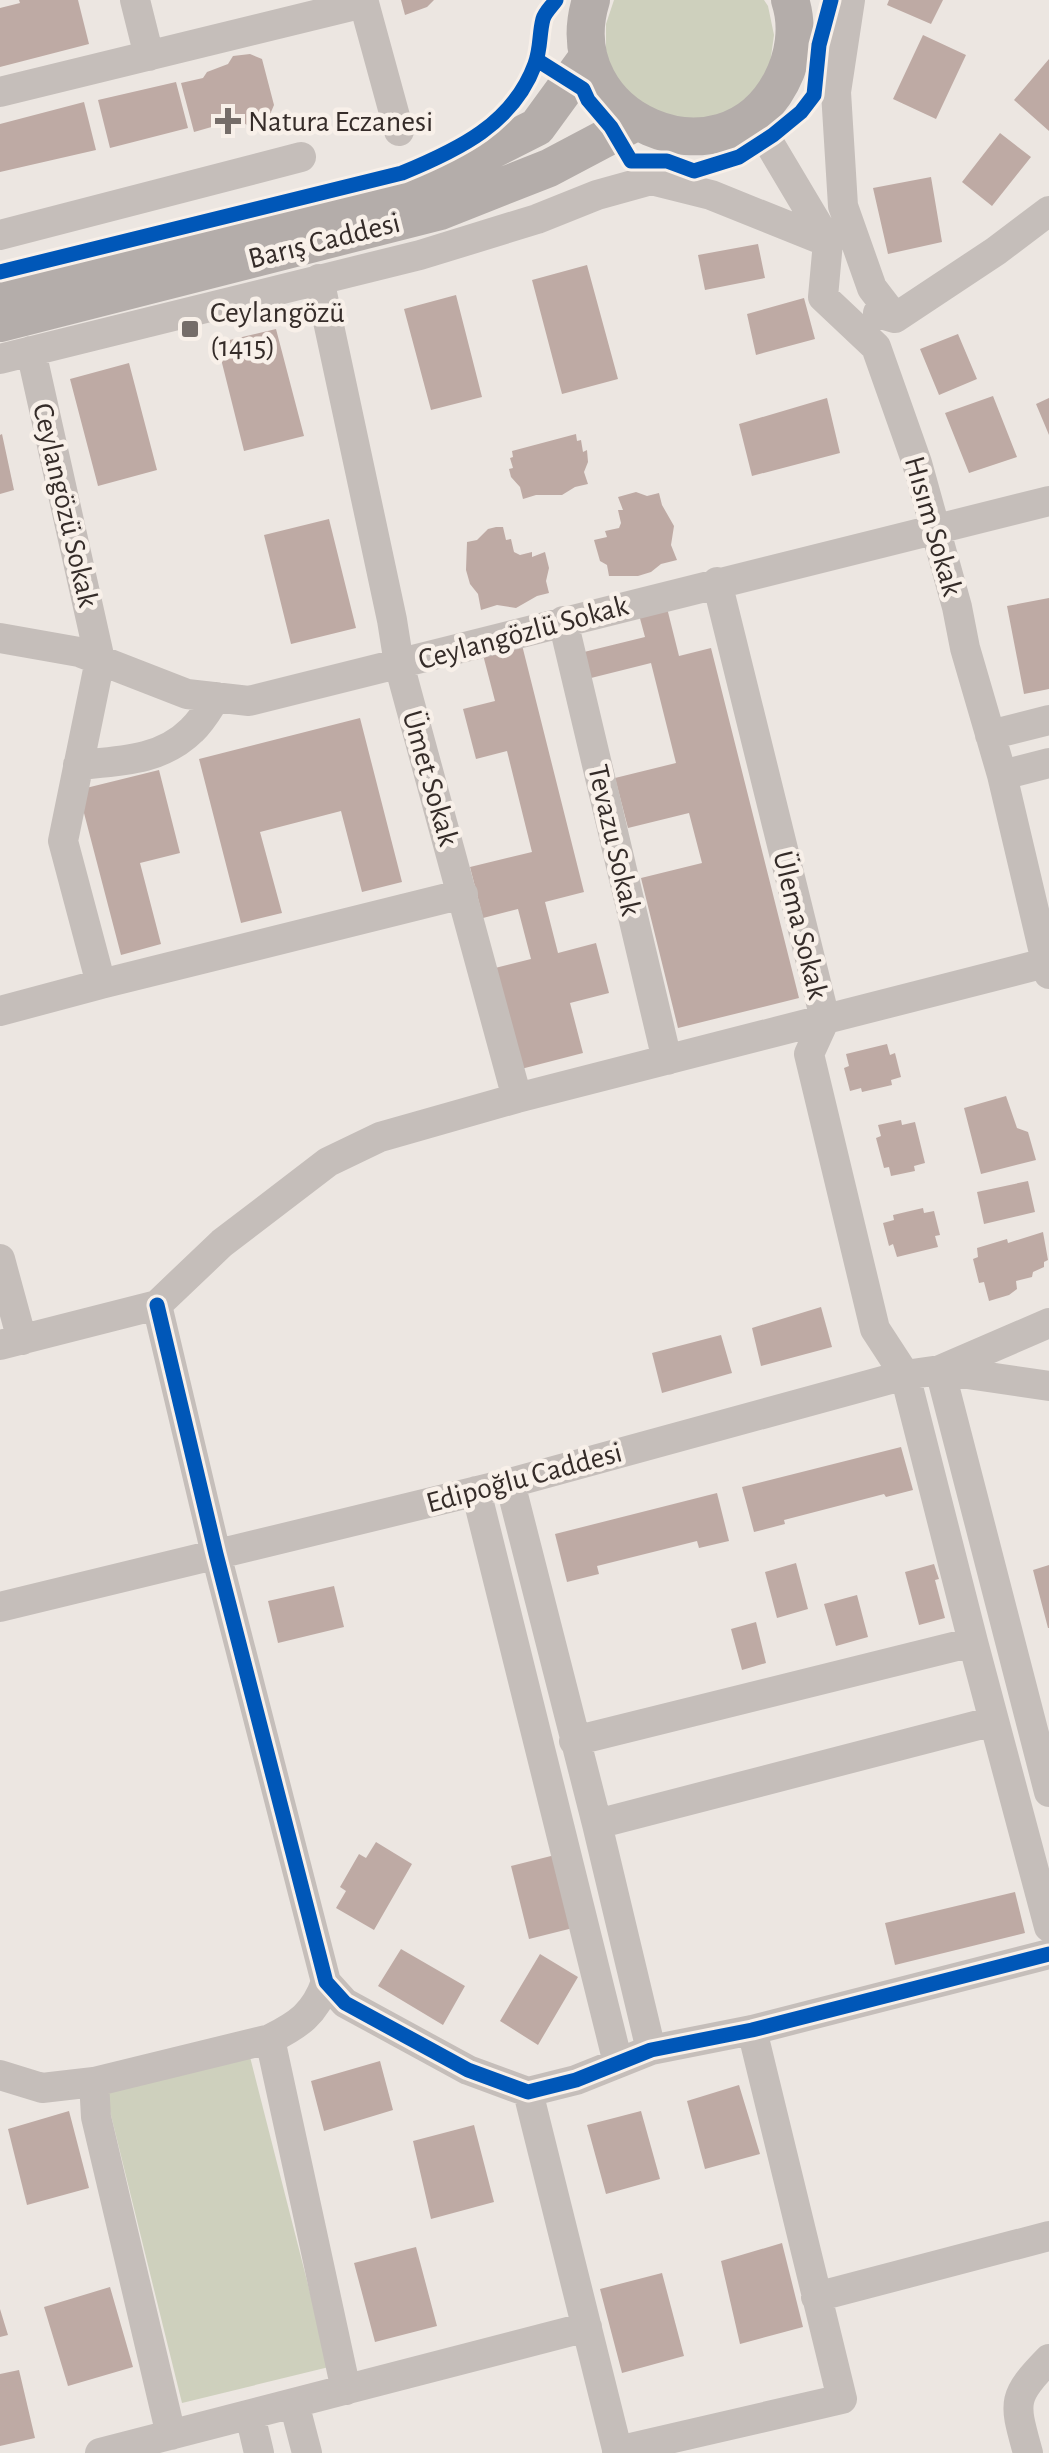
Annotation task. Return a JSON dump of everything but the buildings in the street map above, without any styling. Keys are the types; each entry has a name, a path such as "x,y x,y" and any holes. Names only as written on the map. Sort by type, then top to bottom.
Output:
{"main road":[{"path":"586,5 588,57 598,82 614,105 636,122 664,134 695,137 725,131 752,116 774,94 789,67 795,37 792,2"},
{"name":"Barış Caddesi","path":"0,290 440,176 537,127 588,57"},
{"name":"Barış Caddesi","path":"0,322 440,210 549,168 636,122"}],"street":[{"path":"135,0 149,56"},
{"path":"850,0 836,92 842,206 872,288 895,318"},
{"path":"0,92 364,4 398,131"},
{"path":"752,116 828,242 822,296 895,318"},
{"path":"0,234 301,157"},
{"path":"0,358 420,255 652,180 711,194 828,242"},
{"path":"895,318 1049,211"},
{"name":"Ümet Sokak","path":"319,279 399,664 517,1098"},
{"name":"Hısım Sokak","path":"822,296 876,347 917,463 1002,774 1048,966"},
{"name":"Ceylangözü Sokak","path":"31,351 100,660"},
{"name":"Ceylangözlü Sokak","path":"0,638 80,652 187,694 248,701 1049,500"},
{"name":"Ülema Sokak","path":"717,582 824,1019 808,1054 875,1329 905,1375 1049,1927"},
{"name":"Tevazu Sokak","path":"563,621 668,1060"},
{"path":"100,660 63,840 101,984"},
{"path":"78,765 134,760 168,749 194,729 216,698"},
{"path":"990,735 1049,720"},
{"path":"1002,774 1049,762"},
{"path":"0,1011 464,894"},
{"path":"0,1259 11,1342 157,1305 222,1243 328,1162 380,1137 824,1019 1048,966"},
{"path":"157,1305 216,1554 326,1982 345,2003 468,2070 528,2092 576,2080 651,2050 752,2030 1049,1954"},
{"path":"1049,1323 940,1370 1049,1792"},
{"name":"Edipoğlu Caddesi","path":"0,1608 476,1491 905,1375 940,1370 1049,1386"},
{"path":"510,1482 651,2050"},
{"path":"476,1491 618,2063"},
{"path":"574,1741 972,1642"},
{"path":"596,1824 994,1721"},
{"path":"0,2076 42,2088 94,2082 270,2039 297,2025 320,2000 326,1982"},
{"path":"528,2092 618,2452 842,2400 752,2030"},
{"path":"270,2039 346,2390"},
{"path":"94,2082 96,2118 172,2435"},
{"path":"816,2296 1049,2236"},
{"path":"100,2453 587,2327"},
{"path":"1028,2453 1016,2408 1028,2381 1049,2358"},
{"path":"294,2404 308,2453"},
{"path":"250,2415 259,2453"}],"green space":[{"path":"614,0 764,0 774,35 770,64 757,90 736,110 710,121 653,115 613,76 606,51 606,24"},
{"path":"249,2053 329,2367 182,2403 105,2091"}],"cycle path":[{"path":"0,272 402,173 443,155 481,132 513,103 535,64 543,19 556,0"},
{"path":"537,60 583,89 631,161 667,161 694,171 739,157 801,112 814,95 819,45 831,0"},
{"path":"157,1305 216,1554 326,1982 345,2003 468,2070 528,2092 576,2080 651,2050 752,2030 1049,1954"}],"place":[{"name":"Natura Eczanesi","path":"228,121"},
{"name":"Ceylangözü (1415)","path":"190,329"}]}
